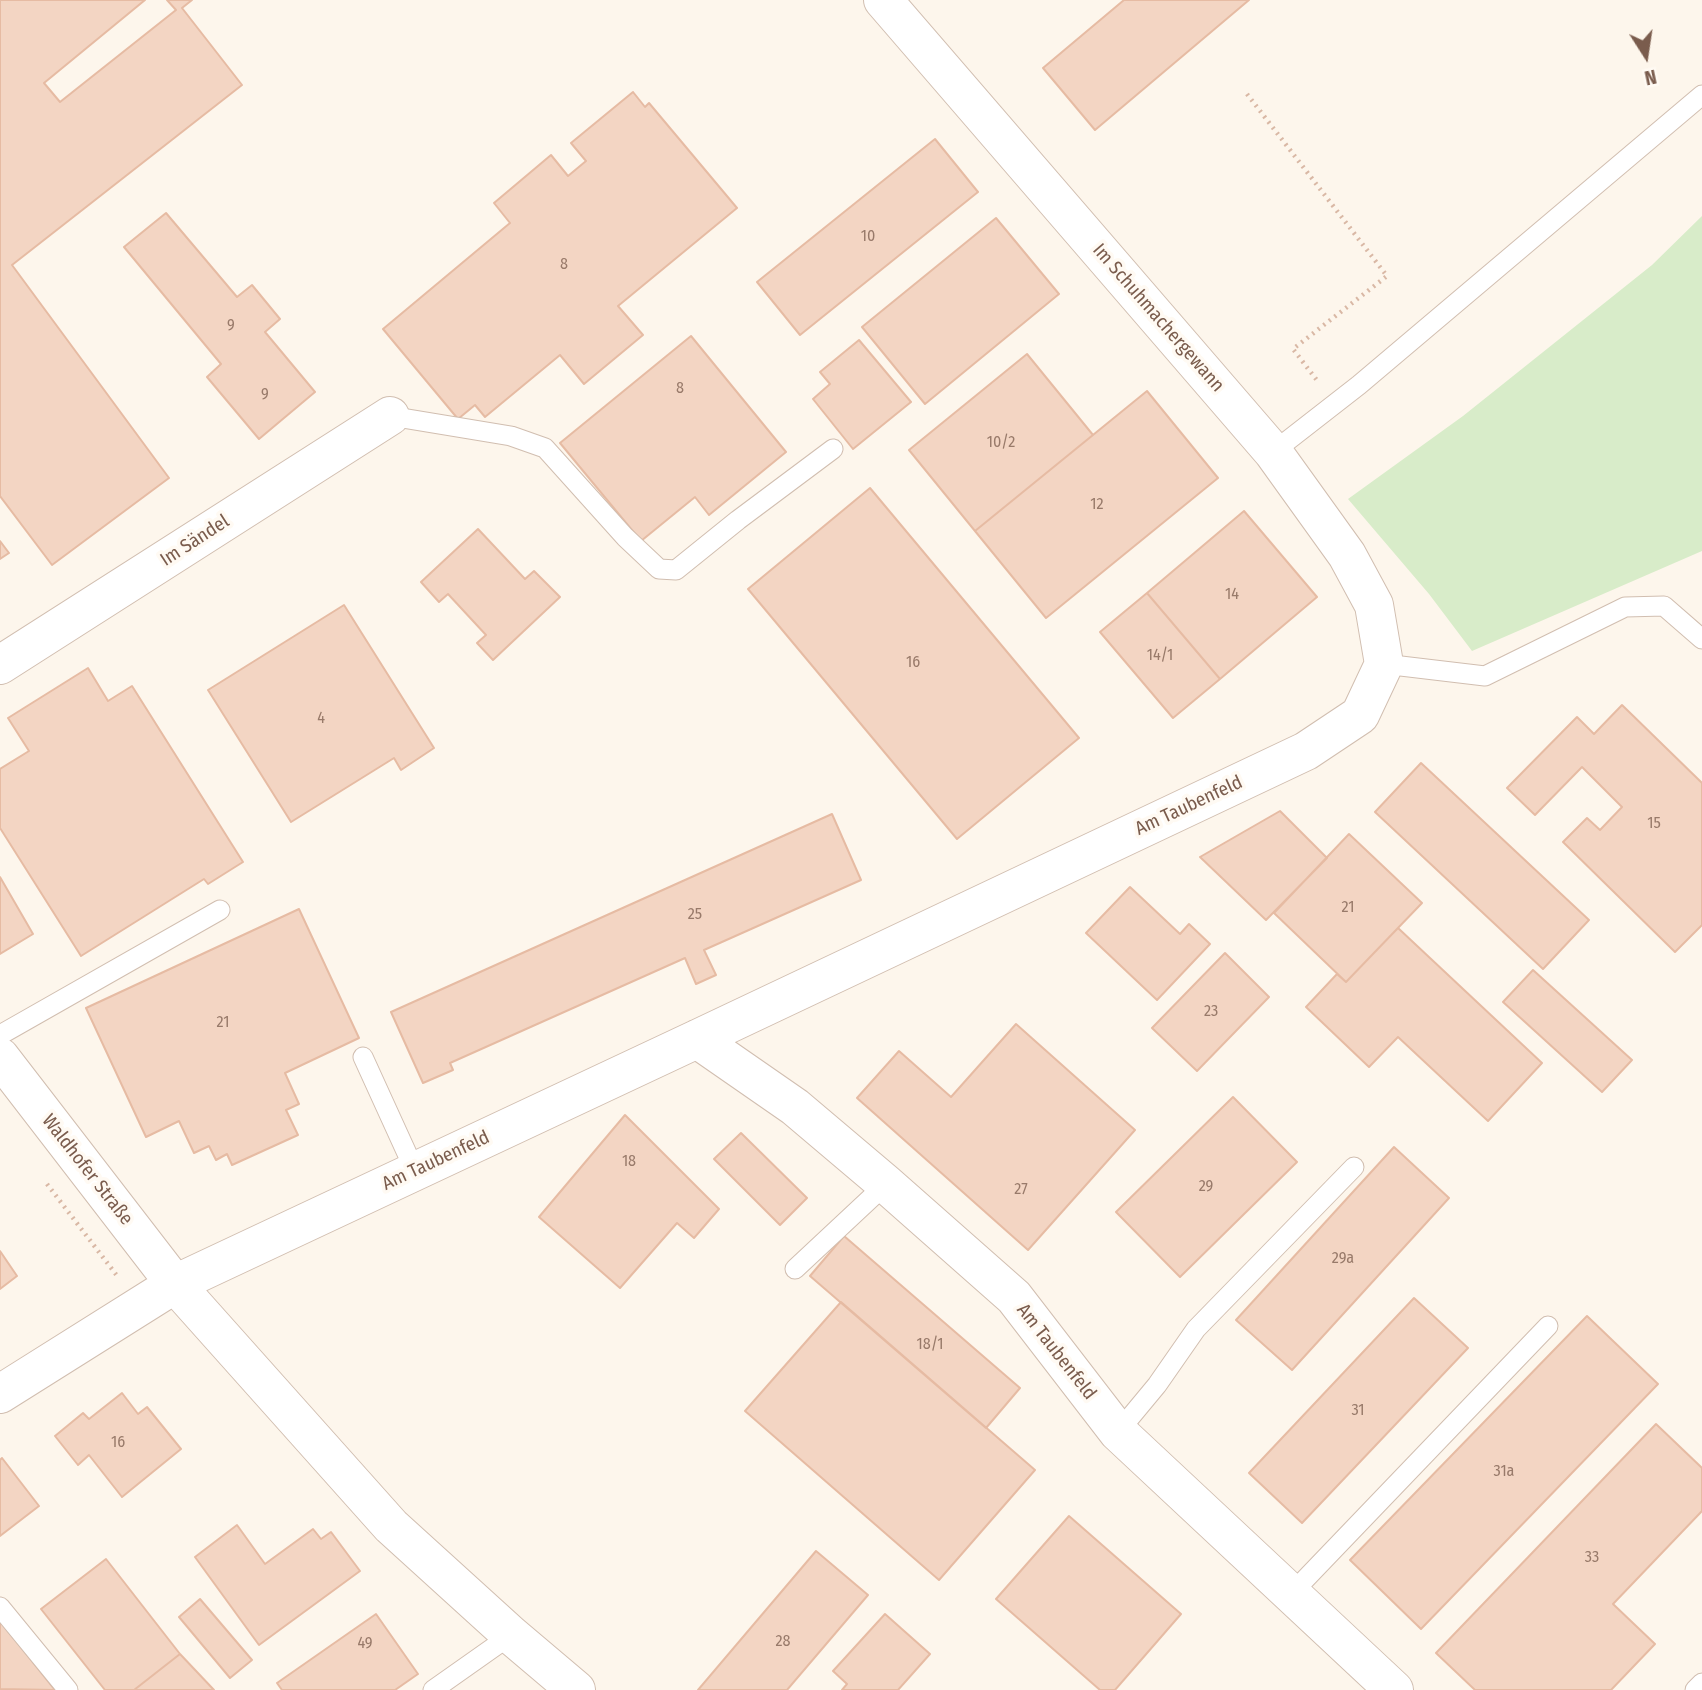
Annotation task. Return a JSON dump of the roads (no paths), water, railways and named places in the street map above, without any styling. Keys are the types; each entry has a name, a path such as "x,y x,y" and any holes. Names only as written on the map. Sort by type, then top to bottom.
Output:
{"street":[{"name":"Im Schuhmachergewann","path":"883,0 1273,452 1347,555 1374,605 1384,664"},
{"name":"Im Sändel","path":"0,665 390,416"},
{"name":"Am Taubenfeld","path":"0,1394 175,1284 1306,751 1360,715 1384,664"},
{"name":"Am Taubenfeld","path":"697,1039 794,1108 886,1184 1014,1297 1118,1432 1394,1690"},
{"name":"Waldhofer Straße","path":"0,1057 175,1284"},
{"path":"175,1284 391,1526 576,1690"}],"lane":[{"path":"1273,452 1369,377 1702,95"},
{"path":"390,416 511,436 545,448 625,537 659,569 676,570 833,449"},
{"path":"1384,664 1485,676 1625,607 1664,606 1702,639"},
{"path":"0,1035 220,910"},
{"path":"363,1058 415,1171"},
{"path":"1118,1432 1157,1385 1196,1329 1354,1167"},
{"path":"794,1269 886,1184"},
{"path":"1291,1594 1548,1326"},
{"path":"0,1607 68,1690"},
{"path":"433,1690 511,1635"},
{"path":"1695,1690 1702,1683"}]}
